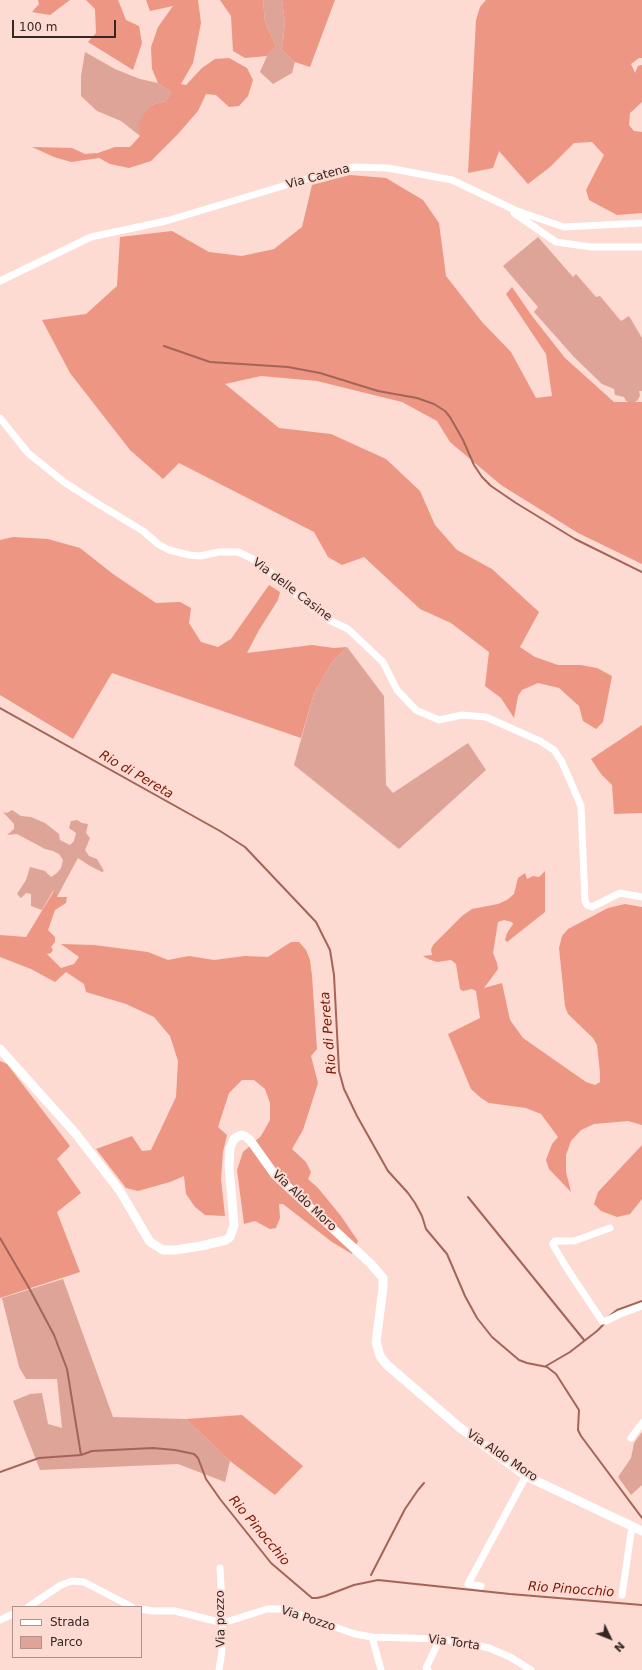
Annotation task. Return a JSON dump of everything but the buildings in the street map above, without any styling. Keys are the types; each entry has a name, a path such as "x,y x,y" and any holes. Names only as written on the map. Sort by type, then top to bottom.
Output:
{"main road":[{"name":"Via Aldo Moro","path":"0,1049 76,1134 120,1191 150,1242 163,1250 175,1250 201,1246 226,1240 230,1237 234,1226 229,1165 230,1148 234,1139 241,1135 245,1136 250,1140 274,1175 371,1264 383,1278 383,1288 375,1338 378,1352 383,1360 459,1427 526,1476 642,1531"}],"street":[{"name":"Via Catena","path":"0,281 91,237 166,221 313,177 355,167 388,168 452,180 516,212 564,227 642,223"},
{"path":"502,205 556,242 591,247 642,247"},
{"name":"Via delle Casine","path":"0,418 28,454 64,482 100,506 143,531 158,544 169,550 189,555 200,556 219,552 238,552 257,561 310,606 329,620 348,629 379,658 383,662 397,690 416,710 438,720 462,715 486,717 540,741 554,750 562,762 581,806 584,901 587,905 592,907 620,893 642,897"},
{"path":"610,1228 574,1241 555,1241 553,1245 602,1321 606,1321 626,1311 642,1306"},
{"path":"631,1438 642,1423"},
{"path":"481,1586 468,1584 526,1476"},
{"path":"622,1596 632,1526"},
{"name":"Via pozzo","path":"219,1670 222,1658 221,1636 223,1623 220,1568"},
{"path":"30,1606 61,1585 72,1581 84,1582 130,1606"},
{"name":"Via Pozzo","path":"142,1609 152,1611 175,1611 223,1623 267,1609 280,1608 355,1634 372,1637"},
{"path":"0,1620 12,1614"},
{"path":"372,1637 381,1670"},
{"name":"Via Torta","path":"372,1637 440,1639 489,1648 510,1657 531,1670"},
{"path":"426,1669 440,1639"}],"green space":[{"path":"263,0 282,0 285,23 282,50 295,62 292,73 273,84 260,72 267,56 276,46 265,23"},
{"path":"85,52 115,69 140,79 158,83 171,92 166,101 151,105 140,136 121,121 97,111 81,96 81,76"},
{"path":"538,237 573,277 576,274 596,297 600,296 621,321 629,316 642,338 642,391 639,391 640,396 637,401 632,403 626,401 624,397 615,395 614,389 602,384 574,357 534,312 538,307 503,266"},
{"path":"347,647 384,696 386,785 393,793 468,743 486,770 399,849 294,765 314,693 332,662"},
{"path":"12,810 21,816 31,817 45,823 59,834 60,840 70,845 74,841 76,833 69,828 71,821 77,820 88,824 86,833 90,838 85,850 89,856 97,859 104,871 102,872 90,866 78,858 58,895 53,891 42,910 31,906 31,894 26,893 21,898 17,894 26,880 30,867 45,871 51,877 61,868 63,860 59,854 45,849 17,834 7,835 14,829 14,824 3,812 7,813"},
{"path":"63,1279 113,1417 186,1419 230,1461 225,1482 178,1464 40,1470 13,1401 30,1394 42,1393 48,1424 62,1428 57,1379 26,1379 19,1367 2,1298"},
{"path":"642,1432 642,1485 631,1495 618,1477 631,1458 634,1443"}],"shaded area":[{"path":"38,0 70,0 50,15 32,12 39,4"},
{"path":"86,0 118,0 126,20 139,26 142,43 133,70 88,42 96,33 95,9"},
{"path":"146,0 198,0 201,23 193,63 181,84 186,85 202,68 215,59 229,58 247,68 253,80 248,96 239,106 229,107 216,95 206,94 198,111 151,161 129,168 110,164 99,158 71,162 54,157 32,147 72,148 85,154 98,153 115,147 130,147 140,136 139,122 151,105 166,101 171,92 158,83 152,69 151,47 158,27 173,6 150,11"},
{"path":"220,0 263,0 265,23 276,46 267,56 245,58 233,51 231,16"},
{"path":"282,0 335,0 310,67 295,62 282,50 285,23"},
{"path":"486,0 642,0 642,58 639,58 631,64 635,73 638,66 642,65 642,102 630,113 629,125 634,131 642,132 642,213 617,215 589,200 586,190 604,155 592,142 574,143 550,167 528,184 499,151 493,168 468,173 476,20 480,7"},
{"path":"350,175 386,178 423,200 439,223 446,276 482,322 511,352 536,398 552,396 546,354 506,294 512,287 532,316 565,358 614,402 642,402 642,564 578,533 501,485 450,442 437,421 402,402 317,381 261,376 225,384 279,428 331,434 386,459 420,491 435,525 457,550 492,569 539,612 520,647 535,657 558,665 581,665 597,668 612,676 603,722 596,729 583,721 579,706 559,688 538,683 522,690 518,696 514,718 501,698 485,686 489,652 451,623 420,609 364,557 342,565 328,557 314,532 179,463 163,479 130,450 70,373 42,320 86,314 117,286 120,237 172,231 209,252 242,256 274,249 302,227 312,185"},
{"path":"13,537 48,539 80,548 113,574 156,603 180,602 191,608 189,623 201,642 218,647 231,639 269,585 280,592 278,600 259,630 247,653 312,645 334,648 347,647 332,662 314,693 301,738 112,673 73,739 0,695 0,540"},
{"path":"642,725 642,813 614,814 612,785 601,774 591,759"},
{"path":"545,871 545,912 507,942 505,940 507,933 513,924 512,922 504,920 498,922 493,953 498,969 484,988 502,983 510,1020 523,1038 586,1082 595,1085 600,1082 597,1045 593,1038 568,1014 565,1006 559,948 562,936 568,929 608,908 625,904 642,907 642,1125 628,1121 594,1124 581,1130 571,1141 566,1155 566,1172 571,1192 549,1169 546,1160 552,1144 558,1137 541,1114 526,1108 489,1103 471,1089 448,1034 480,1018 476,991 472,989 463,991 460,989 456,964 451,960 437,962 423,956 432,955 431,950 433,945 462,916 472,909 498,904 507,900 514,894 518,878 525,873 527,879 533,876 539,877"},
{"path":"54,891 58,895 57,897 67,897 66,903 55,910 48,930 55,937 55,942 51,947 53,950 51,953 47,954 61,968 74,964 79,957 61,944 94,945 148,952 168,960 189,956 214,960 245,956 268,957 291,942 299,942 306,950 310,960 312,976 317,1049 311,1056 318,1083 303,1130 292,1149 306,1162 311,1172 308,1179 318,1188 341,1216 358,1241 352,1254 332,1242 283,1204 279,1204 280,1218 276,1228 270,1229 255,1221 244,1224 237,1170 243,1152 261,1136 270,1120 270,1103 265,1089 254,1080 242,1080 229,1093 218,1127 227,1135 223,1152 221,1179 225,1216 205,1215 195,1207 186,1194 184,1176 170,1182 138,1191 126,1188 96,1149 132,1136 142,1151 151,1150 176,1097 178,1061 170,1036 154,1017 126,1004 86,992 84,984 66,972 55,982 31,969 0,957 0,935 26,937"},
{"path":"0,1061 7,1064 70,1146 57,1159 81,1193 57,1212 80,1272 0,1298"},
{"path":"642,1145 642,1199 630,1214 617,1217 601,1211 594,1204 598,1192"},
{"path":"242,1415 303,1466 275,1495 230,1461 186,1419"}],"waterway":[{"path":"164,346 210,362 288,367 320,373 378,391 417,398 434,404 445,411 450,417 463,440 474,465 482,477 491,486 575,539 642,572"},
{"name":"Rio di Pereta","path":"0,708 220,831 245,847 316,922 330,950 334,975 339,1071 344,1089 357,1116 388,1171 408,1193 422,1216 426,1229 447,1254 465,1296 477,1318 492,1337 519,1360 547,1367 556,1374 579,1410 578,1430 581,1436 642,1518"},
{"path":"468,1197 584,1340"},
{"path":"0,1238 54,1335 67,1369 81,1455"},
{"path":"607,1318 617,1310 642,1301"},
{"path":"546,1366 570,1352 604,1324"},
{"name":"Rio Pinocchio","path":"0,1472 39,1458 81,1455 92,1451 153,1448 175,1450 194,1454 198,1458 206,1479 220,1499 271,1563 312,1598 325,1596 354,1585 378,1580 510,1594 642,1605"},
{"path":"371,1575 405,1509 424,1483"}]}
